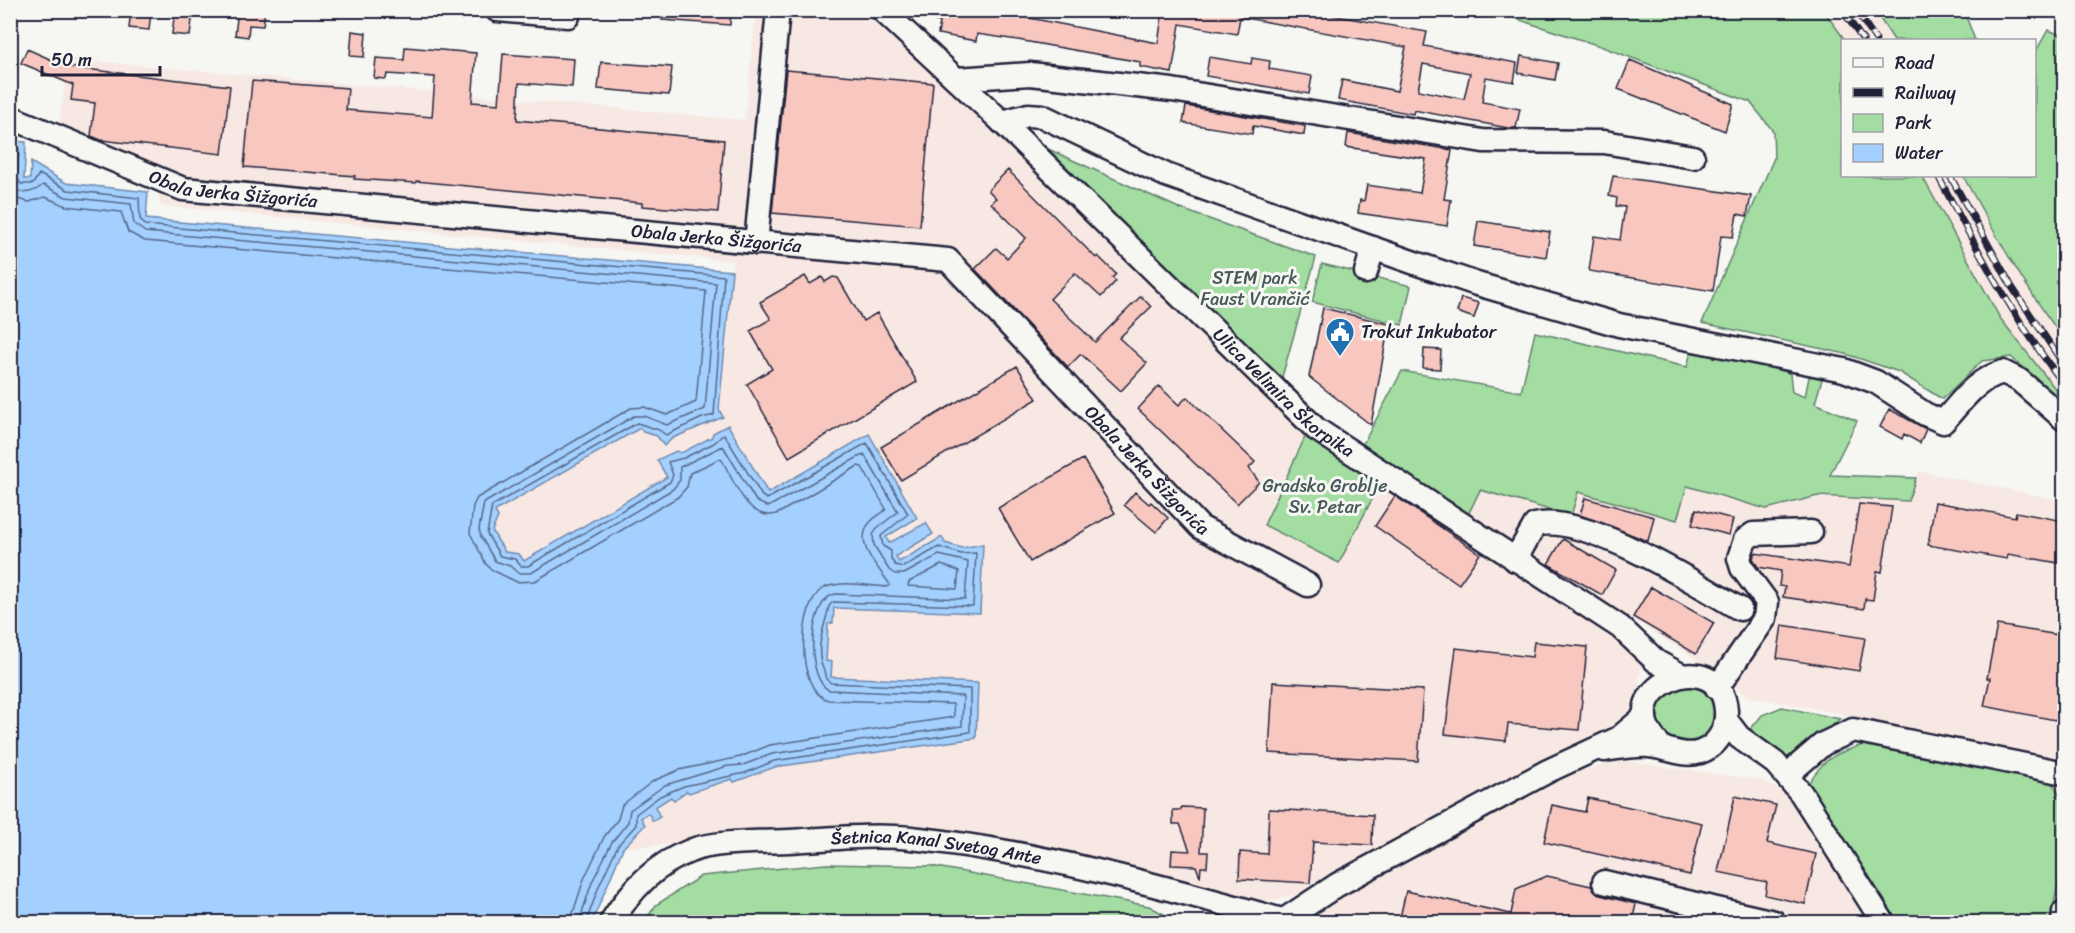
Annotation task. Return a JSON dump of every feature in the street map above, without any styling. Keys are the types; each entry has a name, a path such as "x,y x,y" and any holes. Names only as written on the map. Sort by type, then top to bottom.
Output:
{"street":[{"path":"497,10 568,16"},
{"path":"756,243 778,10"},
{"name":"Ulica Velimira Škorpika","path":"882,10 1002,122 1316,429 1620,627 1657,662 1681,675"},
{"path":"957,79 1042,75 1183,91 1483,141 1604,142 1694,157"},
{"path":"1002,122 1028,115 1042,116 1166,175 1477,284 1619,325 1844,370 1876,382 1925,414 1943,422 1985,378 2002,372 2019,380 2064,419"},
{"name":"Obala Jerka Šižgorića","path":"10,117 183,189 948,261 1200,526 1308,585"},
{"path":"1366,272 1373,248"},
{"path":"1515,560 1535,525 1545,522 1564,523 1641,552 1740,609"},
{"path":"1717,688 1765,618 1768,609 1767,602 1742,568 1739,558 1745,540 1753,534 1811,532"},
{"path":"1282,921 1337,885 1557,766 1596,750 1634,728 1645,716 1653,692 1652,667 1646,651"},
{"path":"1653,692 1670,678 1681,675 1694,675 1717,688 1726,709 1726,720 1722,734 1714,744 1702,752"},
{"path":"1645,716 1648,729 1664,749"},
{"path":"1726,720 1739,737 1787,775 1801,793 1882,922"},
{"path":"1787,775 1823,744 1853,730 2064,773"},
{"path":"1596,750 1640,746 1664,749 1677,754 1732,750 1763,755"},
{"name":"Šetnica Kanal Svetog Ante","path":"611,922 626,898 646,877 665,863 692,850 748,842 909,838 999,851 1083,869 1282,921"},
{"path":"1604,882 1706,915 1774,922"},
{"path":"2062,922 2064,912"}],"shaded area":[{"path":"756,11 873,11 1307,433 1265,525 1382,480 1625,646 1641,662 1638,699 1618,725 1295,895 1263,902 983,841 803,833 623,848 645,825 641,818 648,813 653,821 660,817 655,807 672,797 674,800 688,791 747,778 775,767 976,738 978,683 831,677 831,662 826,662 828,624 834,607 980,613 962,548 945,543 942,538 900,562 896,556 933,534 926,523 889,544 886,538 768,494 712,437 658,461 668,477 524,561 519,554 505,552 492,531 498,517 495,511 640,428 643,432 671,442 673,438 723,418 719,409 733,261 161,206 158,193 55,148 69,59 745,120"},
{"path":"1824,11 1875,11 1893,39 1844,39"},
{"path":"1923,177 1964,177 2040,308 2064,339 2064,400 2000,318"},
{"path":"1919,471 2064,501 2064,922 1304,922 1364,883 1579,771 1621,761 1762,780 1786,794 1808,784 1821,763 1863,744 1863,718 1748,696 1684,651 1467,517 1480,490 1570,516 1577,492 1677,520 1687,486 1766,508 1818,496 1908,501"}],"green space":[{"path":"1492,11 1824,11 1844,39 1841,39 1841,177 1923,177 2000,318 2064,400 2064,406 2011,357 1982,361 1942,399 1899,372 1846,354 1702,323 1774,158 1773,131 1750,102 1600,46"},
{"path":"1875,11 1964,11 1975,39 1893,39"},
{"path":"2048,30 2064,36 2064,339 2023,280 1964,177 2036,177 2036,51"},
{"name":"STEM park Faust Vrančić","path":"1037,144 1181,209 1316,257 1280,384"},
{"path":"1322,264 1411,286 1402,325 1312,302"},
{"path":"1535,332 1687,367 1691,352 1783,370 1790,374 1792,392 1805,397 1809,377 1816,375 1822,379 1815,403 1857,421 1830,475 1916,478 1908,501 1818,496 1766,509 1687,486 1677,520 1578,492 1571,516 1480,490 1467,517 1363,444 1402,371 1521,392"},
{"name":"Gradsko Groblje Sv. Petar","path":"1307,433 1382,480 1339,563 1264,525"},
{"path":"1686,686 1697,688 1707,694 1713,704 1715,715 1713,726 1707,736 1697,742 1686,744 1675,742 1665,736 1659,726 1657,715 1659,704 1665,694 1675,688"},
{"path":"1782,707 1840,719 1797,755 1783,758 1744,737 1762,715"},
{"path":"1863,745 2051,780 2064,803 2064,856 2050,922 1898,922 1808,784 1825,762 1845,751"},
{"path":"826,864 931,866 1149,906 1178,922 644,922 656,905 701,876"}],"water":[{"path":"12,141 26,142 24,179 30,179 31,162 66,183 148,192 146,219 732,271 719,409 723,417 673,438 664,446 657,436 643,432 640,428 495,511 498,517 492,531 505,552 519,554 524,561 667,477 657,460 676,451 681,453 712,437 713,433 728,425 768,493 869,434 917,518 886,537 889,543 926,523 933,534 896,556 899,562 942,537 945,543 962,548 983,544 980,613 834,608 833,623 828,624 826,661 832,662 831,677 978,683 976,738 775,767 734,782 732,779 689,793 687,791 674,800 671,797 655,807 660,817 653,821 648,813 641,818 645,825 623,848 592,922 11,922"}],"building":[{"path":"131,10 151,10 149,30 129,28"},
{"path":"175,10 193,12 190,36 172,34"},
{"path":"238,10 265,10 263,26 249,25 248,37 235,35"},
{"path":"663,10 731,10 730,25 662,20"},
{"path":"914,10 988,10 1158,43 1163,10 1326,10 1325,14 1427,32 1424,46 1517,63 1514,82 1486,77 1482,102 1520,109 1516,128 1508,128 1414,110 1413,114 1338,100 1342,80 1397,91 1406,47 1240,17 1237,34 1180,24 1172,73 1140,67 1140,62 1018,40 977,34 976,41 938,34 940,22 914,16","holes":["1423,64 1470,73 1464,99 1418,90"]},
{"path":"352,31 366,33 364,57 350,56"},
{"path":"405,47 476,53 472,102 499,104 503,54 574,59 572,87 519,83 517,120 724,140 718,212 416,181 416,183 354,179 355,176 244,167 252,81 348,88 346,110 432,117 435,77 387,74 386,79 374,78 376,58 404,60"},
{"path":"27,49 68,67 230,86 222,154 101,140 91,136 95,103 71,100 73,85 21,63"},
{"path":"1521,56 1558,63 1555,80 1518,73"},
{"path":"1209,57 1251,64 1252,58 1270,61 1269,69 1312,76 1309,94 1206,76"},
{"path":"1630,60 1733,104 1725,131 1618,89"},
{"path":"601,62 672,67 669,95 598,89"},
{"path":"786,70 933,83 920,226 772,213"},
{"path":"1186,106 1305,126 1304,135 1253,126 1252,134 1183,123"},
{"path":"1348,133 1452,150 1444,199 1451,200 1447,226 1358,213 1360,200 1364,201 1367,185 1420,193 1426,159 1346,147"},
{"path":"1008,170 1096,258 1098,256 1116,274 1112,278 1116,281 1101,297 1075,273 1050,299 1095,342 1141,296 1151,307 1119,338 1147,363 1121,391 1081,354 1068,367 975,269 996,248 1007,258 1026,238 991,203 996,198 988,190"},
{"path":"1613,176 1751,196 1747,216 1737,214 1733,237 1721,236 1713,291 1589,271 1594,236 1620,240 1625,207 1616,206 1617,198 1609,196"},
{"path":"1478,221 1550,232 1546,257 1474,246"},
{"path":"805,276 810,284 822,277 825,282 833,277 838,278 863,321 877,313 917,382 789,457 747,384 772,369 750,331 771,319 760,302"},
{"path":"1461,298 1479,303 1474,318 1457,312"},
{"path":"1323,308 1389,324 1371,425 1309,377"},
{"path":"1424,349 1441,350 1440,369 1423,368"},
{"path":"1017,366 1037,399 901,480 881,447"},
{"path":"1159,386 1179,405 1187,397 1255,462 1249,468 1259,482 1237,504 1138,409"},
{"path":"1889,409 1926,429 1920,443 1904,434 1902,439 1880,427"},
{"path":"1083,459 1115,513 1030,562 998,508"},
{"path":"1135,492 1149,504 1151,502 1168,518 1156,532 1124,505"},
{"path":"1395,496 1480,554 1459,584 1375,526"},
{"path":"1585,498 1654,517 1648,541 1580,515"},
{"path":"1935,502 2015,517 2016,512 2064,521 2064,564 2008,554 2007,559 1928,545"},
{"path":"1859,504 1892,507 1882,572 1877,571 1873,600 1865,599 1864,609 1783,597 1785,587 1779,586 1781,571 1758,567 1753,558 1755,553 1849,567"},
{"path":"1696,509 1733,519 1729,535 1692,525"},
{"path":"1563,539 1616,570 1602,595 1548,564"},
{"path":"1651,587 1714,623 1696,654 1633,617"},
{"path":"1782,625 1865,638 1859,671 1777,658"},
{"path":"1997,625 2064,636 2064,687 2060,713 2055,720 1984,706"},
{"path":"1534,642 1587,647 1579,730 1508,724 1506,741 1445,734 1456,648 1532,657"},
{"path":"1273,682 1423,690 1418,761 1269,753"},
{"path":"1735,796 1776,805 1767,843 1816,854 1805,904 1765,895 1767,882 1718,872"},
{"path":"1588,798 1702,823 1690,875 1544,842 1552,805 1585,812"},
{"path":"1182,807 1203,808 1201,852 1208,852 1207,867 1201,867 1200,877 1196,866 1171,865 1172,850 1190,851 1180,824 1173,824 1173,810 1180,810"},
{"path":"1269,809 1373,815 1372,845 1313,842 1310,883 1239,879 1240,852 1267,854"},
{"path":"1547,876 1591,886 1600,895 1636,904 1632,922 1399,922 1406,891 1511,914 1516,889"}],"railway":[{"path":"1842,10 1862,39"},
{"path":"1856,10 1875,39"},
{"path":"1939,177 2012,309 2064,384"},
{"path":"1951,177 2012,287 2064,365"}],"place":[{"name":"Trokut Inkubator","path":"1340,358"}]}
